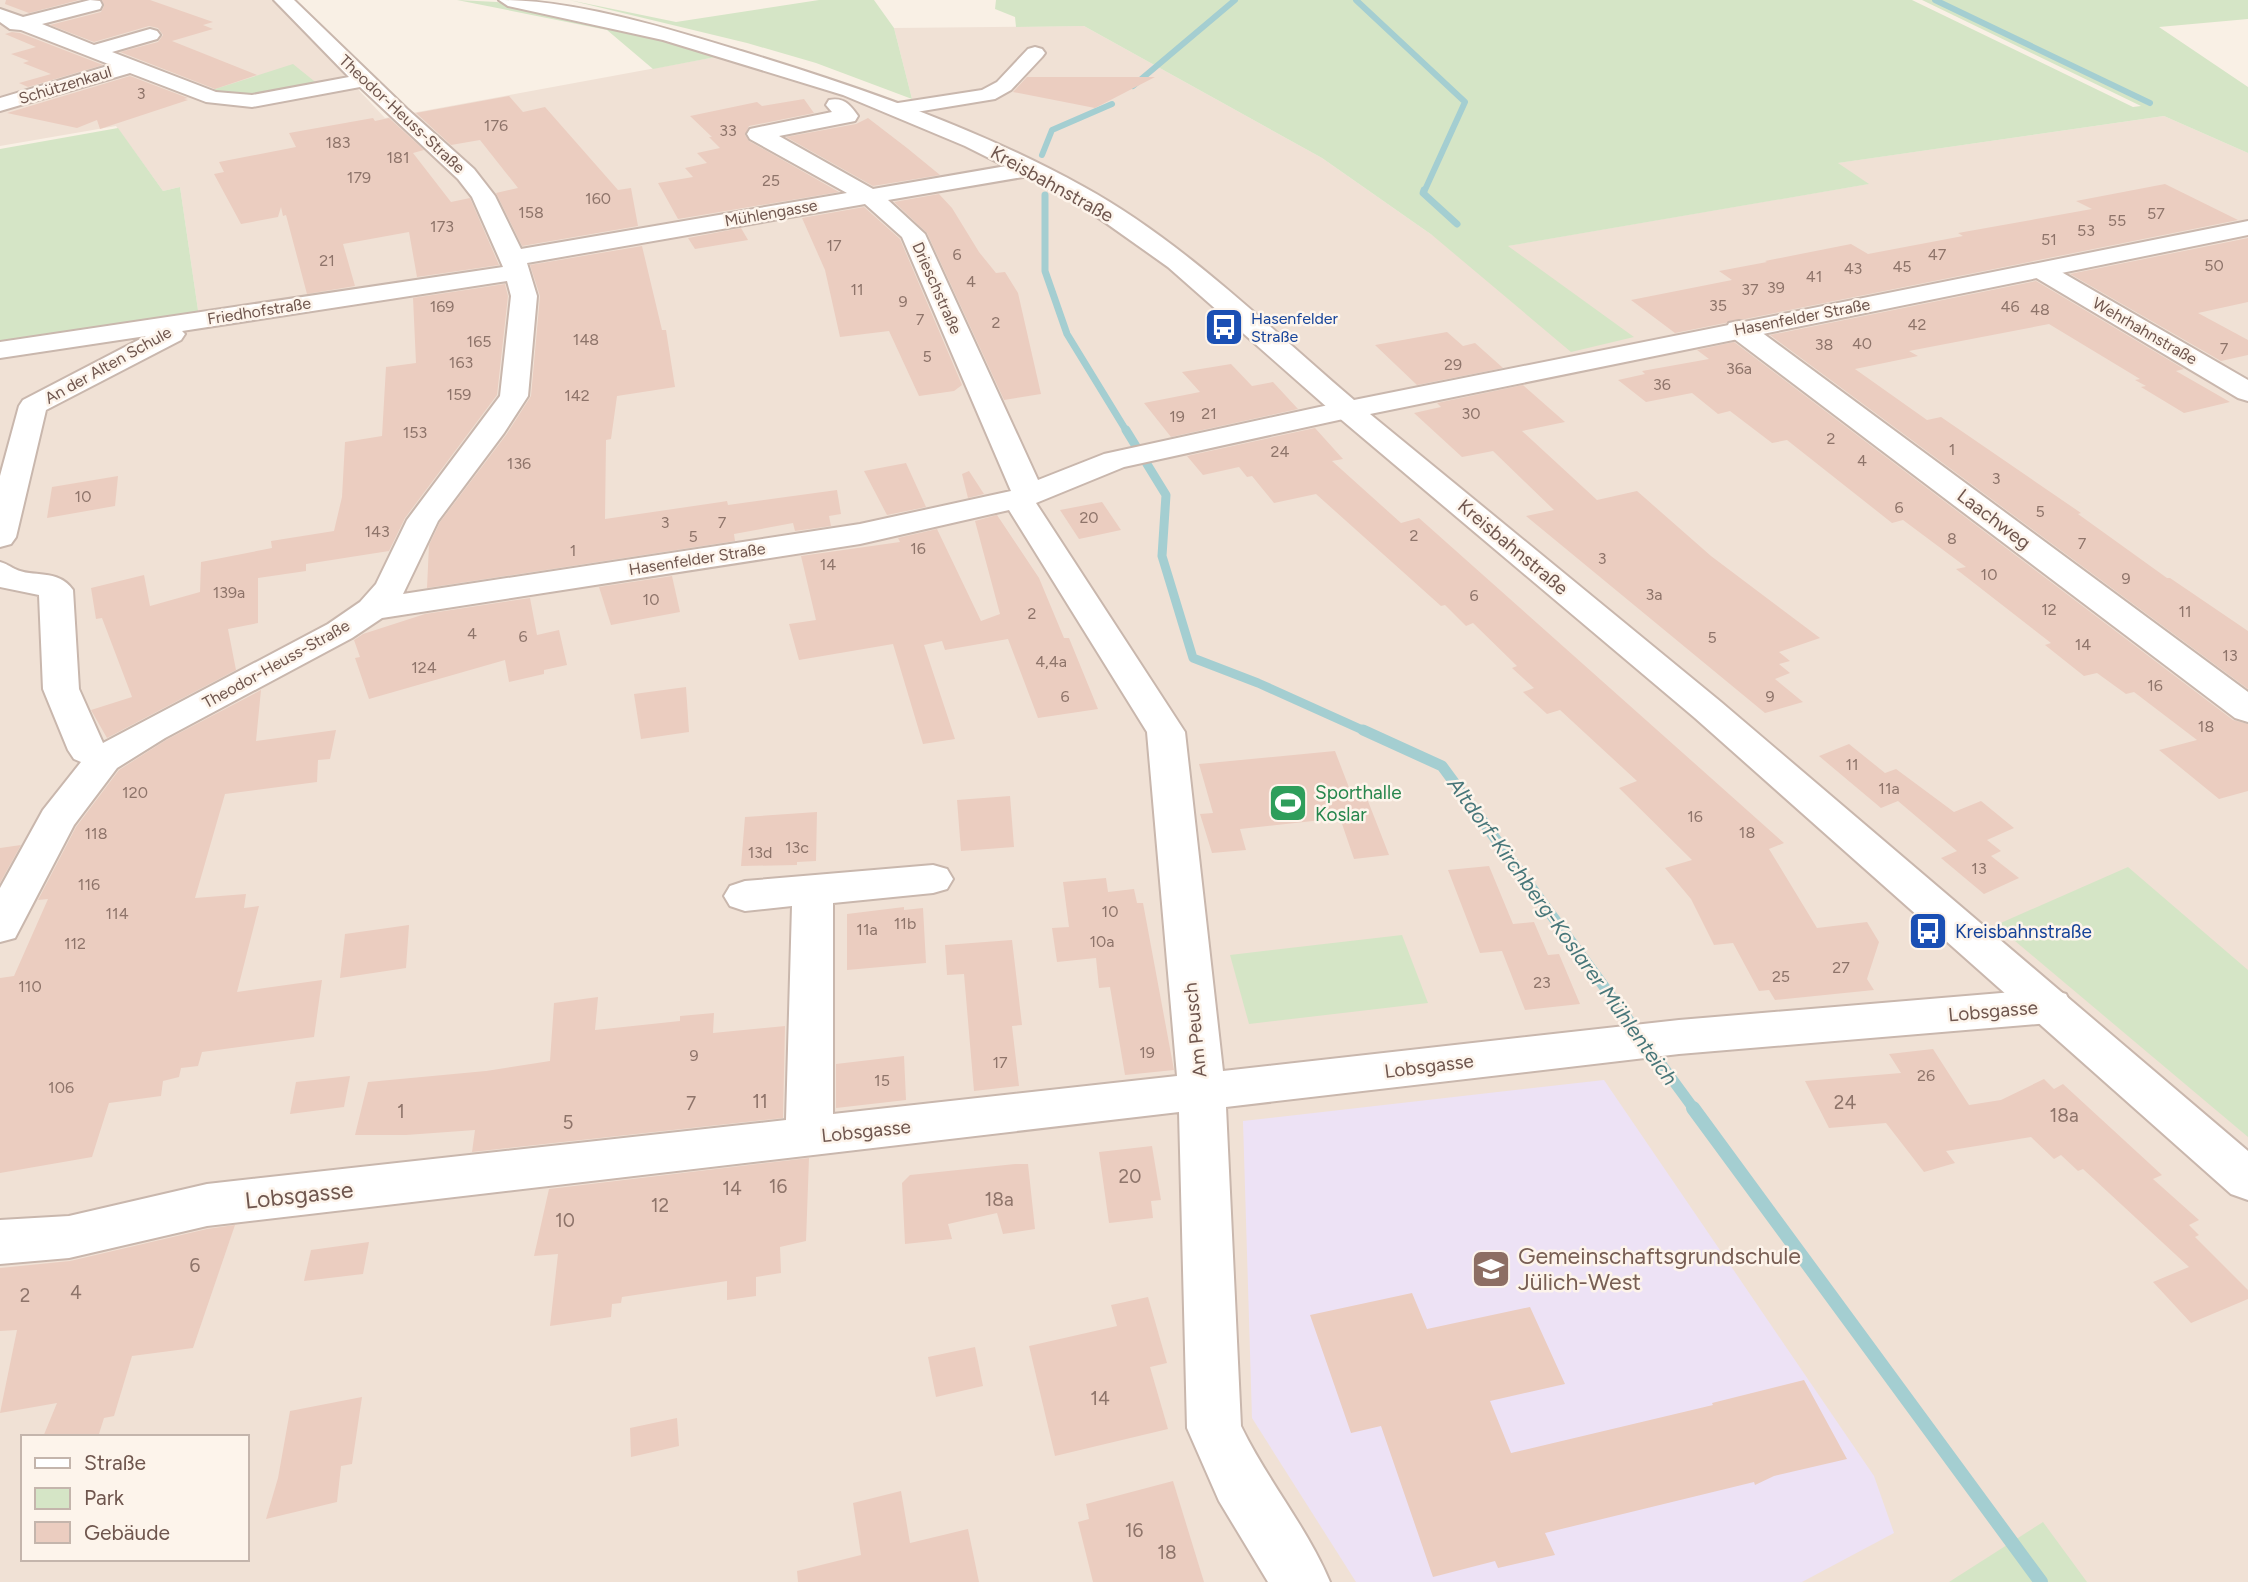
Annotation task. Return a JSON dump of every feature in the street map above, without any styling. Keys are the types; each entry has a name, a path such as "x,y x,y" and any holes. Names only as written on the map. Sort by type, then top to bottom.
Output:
{"street":[{"name":"Theodor-Heuss-Straße","path":"0,927 57,820 104,759 152,730 340,631 372,609 391,587 423,520 494,427 514,396 524,296 516,265 484,195 466,174 284,0"},
{"name":"Kreisbahnstraße","path":"508,0 599,18 729,52 839,87 973,141 1077,193 1177,262 1347,410 1709,710 2248,1180"},
{"path":"0,29 93,5"},
{"path":"0,15 213,98 236,101 272,98 365,80"},
{"path":"93,51 150,35"},
{"name":"Kreisbahnstraße","path":"898,109 988,95 1004,86 1035,53"},
{"name":"Schützenkaul","path":"0,105 130,66"},
{"name":"Drieschstraße","path":"837,104 847,116 758,134 869,196 913,234 1023,496"},
{"name":"Mühlengasse","path":"516,265 869,196 1029,169"},
{"name":"Hasenfelder Straße","path":"372,609 860,534 1023,496 1115,460 1164,448 1611,358 1739,329 2248,228"},
{"name":"Friedhofstraße","path":"0,350 516,265"},
{"name":"Wehrhahnstraße","path":"2042,271 2248,392"},
{"name":"An der Alten Schule","path":"0,537 33,406 170,334 182,322"},
{"name":"Laachweg","path":"1739,329 2248,710"},
{"name":"Am Peusch","path":"1023,496 1166,732 1202,1093 1214,1428 1239,1482 1301,1582"},
{"path":"0,572 5,578 36,582 56,590 61,689 87,750 104,759"},
{"path":"745,896 933,879"},
{"name":"Lobsgasse","path":"809,1138 813,890"},
{"name":"Lobsgasse","path":"0,1242 69,1237 207,1205 1613,1044 2050,1006"}],"shaded area":[{"path":"0,0 274,0 385,118 721,56 798,79 884,111 913,103 894,28 1084,26 1322,158 1432,235 1507,246 1868,184 1837,163 2164,116 2248,153 2248,1582 0,1582 0,353 199,317 180,187 163,191 116,126 0,146"},
{"name":"Gemeinschaftsgrundschule Jülich-West","path":"1604,1080 1874,1476 1894,1533 1802,1582 1356,1582 1252,1418 1243,1121"}],"green space":[{"path":"457,0 497,2 617,27 721,56 653,69 607,30"},
{"path":"569,0 676,22 819,0 874,0 894,28 912,99 816,63 747,43"},
{"path":"996,0 1912,0 2133,107 2141,106 1922,0 2248,0 2248,19 2159,27 2248,87 2248,153 2164,116 1838,163 1869,184 1508,246 1634,337 1571,352 1432,235 1322,158 1084,26 1016,27 1015,17 995,9"},
{"path":"293,64 319,85 251,97 224,95 212,90"},
{"path":"118,128 163,191 180,187 199,317 0,347 0,149"},
{"path":"2128,867 2248,970 2248,1137 1996,925"},
{"path":"1402,935 1428,1003 1249,1024 1230,955"},
{"path":"2043,1522 2087,1582 1949,1582"}],"building":[{"path":"6,0 79,0 29,13 5,4"},
{"path":"102,0 150,0 213,22 203,25 213,29 172,41 257,75 215,89 120,52 158,42 163,35 158,28 149,26 94,42 50,25 101,12 104,6"},
{"path":"12,32 103,65 28,87 19,83 51,74 23,63 29,61 11,54 36,47 5,34"},
{"path":"130,76 188,100 100,129 97,120 77,128 7,113"},
{"path":"1027,77 1155,77 1095,108 1013,92"},
{"path":"509,96 523,112 545,107 618,190 631,188 638,226 522,246 496,193 518,188 480,140 451,145 416,113"},
{"path":"804,99 814,113 749,126 745,135 749,141 839,192 678,219 658,183 693,177 685,168 707,163 697,153 720,148 690,116 757,102 762,106"},
{"path":"373,118 375,121 389,118 424,150 413,153 451,202 470,198 499,265 417,277 409,232 343,244 355,286 307,294 286,215 283,216 281,207 278,217 241,224 214,174 224,172 219,162 296,147 289,133"},
{"path":"868,118 940,175 873,186 786,137 856,124"},
{"path":"2165,184 2238,220 1675,333 1631,300 1732,280 1719,271 1767,262 1765,261 1851,244 1868,254 1963,236 1958,233 2092,209 2076,201"},
{"path":"939,194 952,208 979,252 996,273 1005,272 1018,293 1041,394 1004,400 927,233 894,202"},
{"path":"864,207 900,239 962,385 954,391 919,396 889,331 840,337 825,270 802,218"},
{"path":"741,228 748,240 695,249 688,238"},
{"path":"2248,238 2248,302 2198,313 2248,340 2248,355 2221,361 2070,274"},
{"path":"642,246 662,330 666,330 675,387 617,396 611,439 606,440 605,519 727,501 728,505 837,490 841,514 829,516 831,526 795,531 793,523 734,534 735,541 427,588 429,545 440,522 506,435 531,396 540,296 530,265"},
{"path":"2036,281 2184,369 2176,371 2230,402 2184,413 2141,387 2146,386 2135,380 2140,379 2049,324 1909,351 1918,356 1855,369 1927,420 1941,417 2081,513 2078,514 2167,578 2248,631 2248,689 1770,335"},
{"path":"505,284 508,296 497,395 405,518 389,551 306,564 306,571 258,578 258,623 228,629 236,670 107,738 91,710 132,697 102,618 96,619 91,588 144,575 150,606 200,592 201,562 272,548 271,541 334,531 342,497 345,442 382,436 386,367 416,363 413,298"},
{"path":"1447,332 1463,346 1475,343 1503,368 1417,385 1375,345"},
{"path":"1734,342 2233,720 2248,724 2248,791 2219,799 2159,750 2197,740 2134,692 2126,694 2097,673 2084,676 2045,645 2051,643 1956,569 1966,567 1903,520 1892,523 1787,440 1772,443 1730,411 1718,414 1692,393 1646,402 1618,380 1645,374 1642,371 1709,359 1697,350"},
{"path":"1231,364 1252,386 1273,382 1298,409 1171,437 1144,403 1200,392 1182,372"},
{"path":"1523,385 1565,422 1522,431 1597,500 1637,491 1711,556 1820,638 1779,652 1790,661 1779,664 1790,673 1775,679 1803,702 1765,713 1526,516 1554,510 1493,451 1462,457 1414,413 1441,407 1437,403"},
{"path":"1315,428 1343,459 1332,461 1401,523 1419,518 1784,843 1769,849 1817,928 1867,922 1879,942 1867,979 1874,990 1775,1000 1769,990 1759,991 1733,943 1714,945 1691,899 1665,868 1692,860 1619,788 1637,781 1560,710 1547,714 1523,692 1534,688 1512,668 1517,666 1473,623 1466,626 1445,605 1441,606 1316,494 1274,503 1252,476 1247,477 1239,467 1203,475 1187,456"},
{"path":"906,463 926,507 887,515 864,471"},
{"path":"969,471 984,494 968,498 962,474"},
{"path":"118,476 115,506 47,518 52,487"},
{"path":"1102,502 1121,530 1079,539 1060,510"},
{"path":"997,515 1039,578 1064,638 1069,638 1098,709 1038,718 1008,639 945,650 942,641 924,645 955,739 923,744 893,644 799,660 789,624 816,620 801,556 900,542 898,538 937,529 981,621 1000,614 975,521"},
{"path":"672,576 680,612 611,625 599,587"},
{"path":"530,598 537,635 559,630 567,665 544,670 544,674 509,682 505,660 369,699 355,658 360,657 354,640 363,634 425,614"},
{"path":"686,687 689,732 641,739 634,694"},
{"path":"261,690 256,741 336,730 330,759 318,760 317,782 225,794 195,898 246,894 244,908 259,906 237,992 322,980 314,1037 202,1052 198,1066 181,1068 179,1077 163,1081 161,1096 109,1103 92,1157 0,1173 0,978 14,976 48,899 38,900 76,827 119,770 166,740"},
{"path":"1849,744 1885,773 1896,769 1954,812 1981,801 2014,828 1987,840 2001,851 1991,856 2019,878 1984,894 1941,858 1957,851 1898,801 1881,808 1819,756"},
{"path":"1335,751 1353,798 1366,796 1389,855 1354,859 1340,818 1240,829 1246,850 1212,853 1200,814 1213,813 1199,764"},
{"path":"1010,796 1014,847 961,851 957,800"},
{"path":"817,812 816,861 797,862 797,865 741,866 745,817"},
{"path":"21,845 0,883 0,848"},
{"path":"1489,866 1513,924 1534,922 1548,955 1559,954 1580,1004 1525,1010 1502,951 1480,953 1448,870"},
{"path":"1106,878 1108,892 1134,889 1137,903 1143,903 1174,1070 1125,1075 1110,987 1099,988 1096,958 1057,962 1052,928 1069,927 1063,882"},
{"path":"904,907 904,910 923,908 926,963 847,970 847,914"},
{"path":"409,925 406,968 340,978 345,934"},
{"path":"1012,940 1022,1025 1012,1026 1019,1086 974,1091 964,974 947,975 945,945"},
{"path":"598,997 595,1030 680,1021 680,1016 714,1013 713,1033 785,1026 783,1118 472,1152 475,1130 406,1135 355,1135 368,1082 486,1071 550,1061 554,1003"},
{"path":"1933,1049 1969,1105 2001,1100 2044,1079 2054,1089 2063,1084 2162,1175 2153,1179 2199,1220 2189,1225 2199,1235 2195,1237 2248,1290 2248,1299 2191,1323 2153,1282 2189,1267 2083,1169 2078,1171 2061,1155 2054,1159 2031,1137 1946,1151 1955,1163 1924,1172 1886,1123 1829,1128 1805,1081 1901,1073 1889,1054"},
{"path":"904,1056 906,1100 836,1108 836,1064"},
{"path":"350,1076 344,1107 290,1114 296,1082"},
{"path":"1152,1146 1161,1200 1151,1201 1153,1218 1109,1223 1099,1152"},
{"path":"809,1158 806,1241 780,1247 781,1273 756,1277 756,1296 727,1300 727,1281 622,1297 621,1303 612,1304 611,1317 550,1326 558,1254 534,1256 549,1189"},
{"path":"1028,1164 1035,1229 1003,1234 997,1213 948,1224 952,1239 905,1244 902,1183 910,1175"},
{"path":"235,1225 193,1348 132,1356 114,1416 104,1418 99,1435 44,1435 57,1403 0,1413 17,1330 0,1331 0,1268 70,1261"},
{"path":"369,1242 363,1274 304,1281 311,1250"},
{"path":"1412,1293 1427,1329 1530,1307 1565,1384 1490,1401 1511,1453 1713,1405 1712,1403 1804,1380 1847,1459 1774,1476 1755,1485 1754,1482 1545,1533 1555,1555 1498,1568 1495,1561 1433,1577 1381,1426 1351,1433 1310,1315"},
{"path":"1148,1297 1167,1363 1150,1367 1168,1429 1055,1456 1029,1346 1117,1326 1111,1305"},
{"path":"975,1347 983,1386 936,1397 928,1357"},
{"path":"362,1397 352,1464 341,1466 337,1502 266,1519 278,1478 290,1411"},
{"path":"677,1418 679,1446 631,1457 630,1428"},
{"path":"1173,1481 1204,1582 1093,1582 1078,1522 1089,1519 1086,1504"},
{"path":"901,1491 910,1543 968,1529 979,1582 798,1582 797,1571 861,1555 853,1503"}],"waterway":[{"name":"Altdorf-Kirchberg-Koslarer Mühlenteich","path":"1133,86 1235,0"},
{"path":"1356,0 1465,102 1424,192"},
{"path":"1935,0 2150,103"},
{"name":"Altdorf-Kirchberg-Koslarer Mühlenteich","path":"1042,155 1052,130 1112,104"},
{"path":"1424,190 1423,193 1457,224"},
{"name":"Altdorf-Kirchberg-Koslarer Mühlenteich","path":"1045,195 1045,271 1067,334 1127,432"},
{"name":"Altdorf-Kirchberg-Koslarer Mühlenteich","path":"1126,430 1166,495 1162,556 1193,658 1258,683 1367,732"},
{"name":"Altdorf-Kirchberg-Koslarer Mühlenteich","path":"1363,730 1442,766 1694,1109"},
{"name":"Altdorf-Kirchberg-Koslarer Mühlenteich","path":"1693,1108 2041,1582"}],"place":[{"name":"Hasenfelder Straße","path":"1224,327"},
{"name":"Sporthalle Koslar","path":"1288,803"},
{"name":"Kreisbahnstraße","path":"1928,931"},
{"name":"Gemeinschaftsgrundschule Jülich-West","path":"1491,1269"}]}
